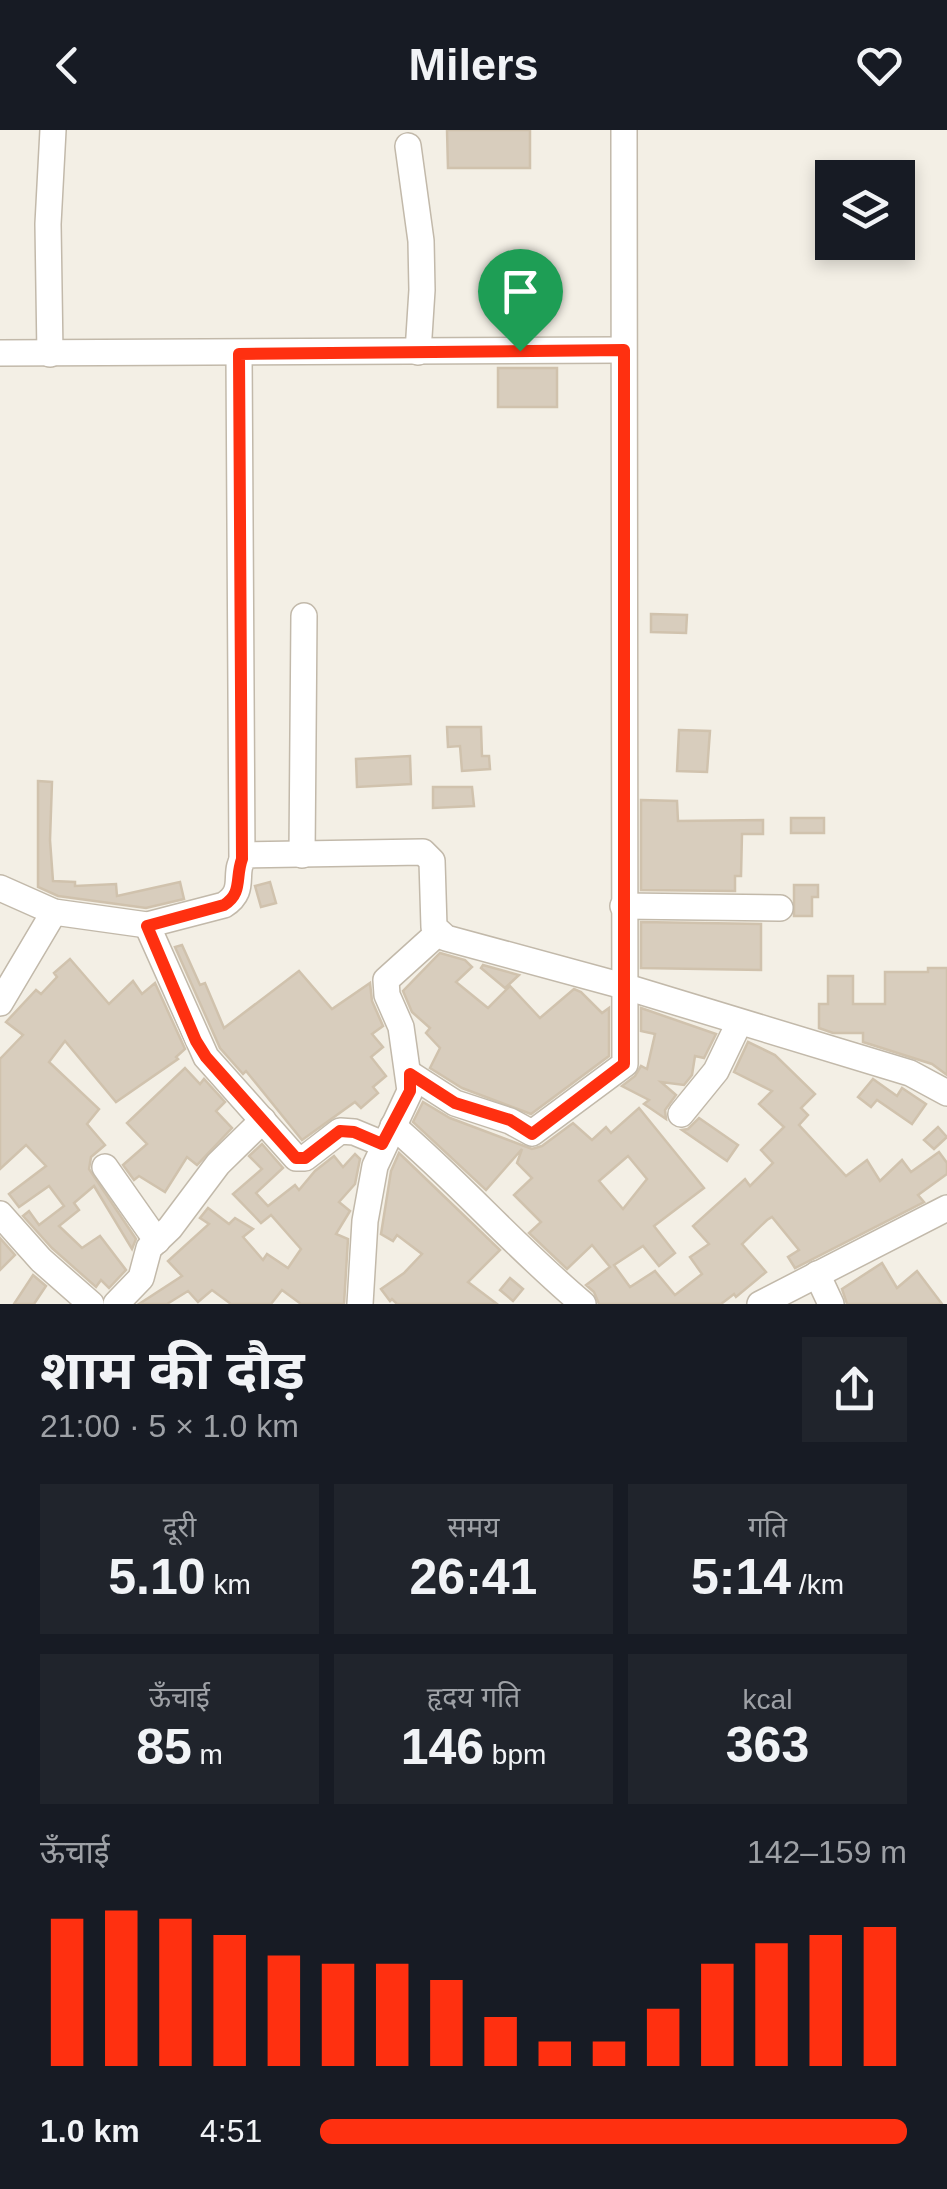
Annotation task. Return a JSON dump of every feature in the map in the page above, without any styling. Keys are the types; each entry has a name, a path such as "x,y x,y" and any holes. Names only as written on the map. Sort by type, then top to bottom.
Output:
{"street":[{"path":"50,354 48,224 53,130"},
{"path":"410,1074 455,1103 510,1120 536,1133 624,1064 624,130"},
{"path":"408,146 421,242 418,352"},
{"path":"0,353 624,350"},
{"path":"0,888 54,912 147,926 224,905 233,900 239,887 239,354"},
{"path":"302,856 304,616"},
{"path":"242,859 252,854 427,854 432,861 432,916 438,933 446,938 623,986 910,1073 947,1093"},
{"path":"623,906 780,908"},
{"path":"0,1003 54,912"},
{"path":"147,926 206,1057 292,1154 300,1160 340,1131 388,1135 439,1165 504,1232 583,1304"},
{"path":"360,1304 368,1194 388,1135 410,1091 399,1017 385,987 391,974 438,933"},
{"path":"681,1114 716,1070 739,1023"},
{"path":"116,1304 141,1278 146,1255 218,1164 263,1120"},
{"path":"105,1168 157,1241"},
{"path":"760,1304 947,1208"},
{"path":"0,1214 41,1260 91,1304"},
{"path":"818,1274 832,1304"}],"building":[{"path":"447,130 530,130 530,168 448,168"},
{"path":"498,368 557,368 557,407 498,407"},
{"path":"651,614 687,615 686,633 651,632"},
{"path":"447,727 481,727 482,756 489,756 490,769 462,771 460,746 448,747"},
{"path":"679,730 710,731 707,772 677,771"},
{"path":"410,756 411,784 357,787 356,759"},
{"path":"38,781 52,782 53,881 75,882 75,886 116,884 117,896 180,882 184,899 146,908 58,896 38,887"},
{"path":"433,787 472,787 474,806 433,808"},
{"path":"641,800 677,801 678,821 763,820 763,834 742,834 741,876 735,876 735,891 641,890"},
{"path":"791,818 824,818 824,833 791,833"},
{"path":"270,882 276,903 261,907 255,886"},
{"path":"794,885 818,885 818,897 812,897 812,916 794,916"},
{"path":"641,922 761,924 761,970 641,968"},
{"path":"182,945 200,985 205,983 224,1028 299,971 332,1009 370,983 372,1001 383,1026 372,1034 383,1047 371,1057 386,1076 373,1087 378,1093 361,1108 355,1102 302,1140 246,1071 243,1074 220,1048 175,947"},
{"path":"440,953 465,960 472,967 456,982 488,1008 510,986 540,1018 574,989 602,1013 609,1008 609,1056 531,1114 462,1088 430,1068 440,1048 426,1033 430,1028 412,1012 403,991"},
{"path":"70,959 109,1004 133,981 142,994 155,983 185,1049 178,1059 116,1102 65,1041 49,1062 99,1109 87,1124 105,1145 91,1157 89,1169 136,1239 132,1249 94,1186 74,1203 79,1210 59,1226 82,1248 100,1236 126,1270 109,1288 101,1280 96,1287 23,1216 29,1211 39,1225 64,1206 49,1186 19,1207 9,1194 46,1166 26,1145 0,1169 0,1059 23,1035 6,1022 36,990 41,994 57,977 54,973"},
{"path":"483,965 519,975 505,988 481,968"},
{"path":"928,968 947,968 947,1075 932,1064 863,1042 863,1033 833,1033 819,1028 819,1004 828,1004 828,976 853,976 853,1004 885,1004 885,972 928,972"},
{"path":"641,1008 716,1034 704,1058 695,1056 692,1075 684,1085 661,1082 676,1095 665,1110 666,1119 644,1104 649,1100 622,1086 641,1066 647,1069 655,1034 641,1031"},
{"path":"748,1042 775,1055 815,1094 801,1108 808,1115 799,1125 846,1176 867,1160 880,1181 902,1160 911,1172 939,1152 947,1163 947,1174 918,1195 924,1202 795,1268 788,1257 799,1250 772,1217 742,1244 766,1272 721,1304 599,1304 586,1285 610,1267 592,1245 567,1269 529,1233 541,1222 514,1195 532,1178 517,1163 522,1149 486,1190 413,1122 423,1102 450,1118 532,1149 573,1123 592,1140 606,1127 611,1133 639,1108 704,1188 654,1226 675,1253 659,1266 643,1246 614,1265 630,1287 655,1271 675,1295 702,1274 690,1257 709,1244 693,1226 745,1179 750,1186 773,1163 761,1150 784,1127 759,1104 772,1091 734,1072","holes":["628,1156 647,1179 623,1209 599,1181"]},
{"path":"185,1068 200,1084 204,1079 225,1102 216,1111 232,1128 197,1165 187,1157 165,1192 139,1176 134,1180 123,1165 147,1144 127,1123"},
{"path":"873,1079 897,1096 902,1088 926,1104 912,1124 877,1100 871,1107 858,1097"},
{"path":"699,1118 738,1145 727,1161 682,1130"},
{"path":"938,1127 947,1137 934,1149 924,1140"},
{"path":"262,1144 283,1168 256,1193 268,1206 295,1185 299,1190 334,1156 343,1167 355,1154 360,1159 355,1184 339,1202 350,1211 336,1234 348,1239 344,1304 301,1304 282,1290 271,1304 231,1304 212,1290 198,1302 188,1291 167,1304 139,1304 182,1276 168,1261 209,1224 200,1218 208,1208 229,1224 235,1218 253,1229 243,1237 263,1260 267,1254 288,1268 301,1249 271,1215 261,1223 233,1194 262,1169 249,1156"},
{"path":"399,1153 500,1250 468,1282 497,1304 397,1304 381,1289 422,1254 397,1235 393,1241 381,1234 391,1171"},
{"path":"0,1238 15,1255 0,1270"},
{"path":"882,1263 897,1288 917,1271 942,1304 847,1304 842,1289"},
{"path":"33,1275 46,1286 34,1304 14,1304"},
{"path":"510,1278 523,1289 513,1301 500,1290"}],"route":[{"path":"624,350 626,1058 622,1069 532,1134 510,1120 455,1103 410,1074 406,1102 382,1144 354,1132 340,1131 300,1160 206,1057 147,926 224,905 233,900 239,887 239,354 520,351 624,350"}]}
